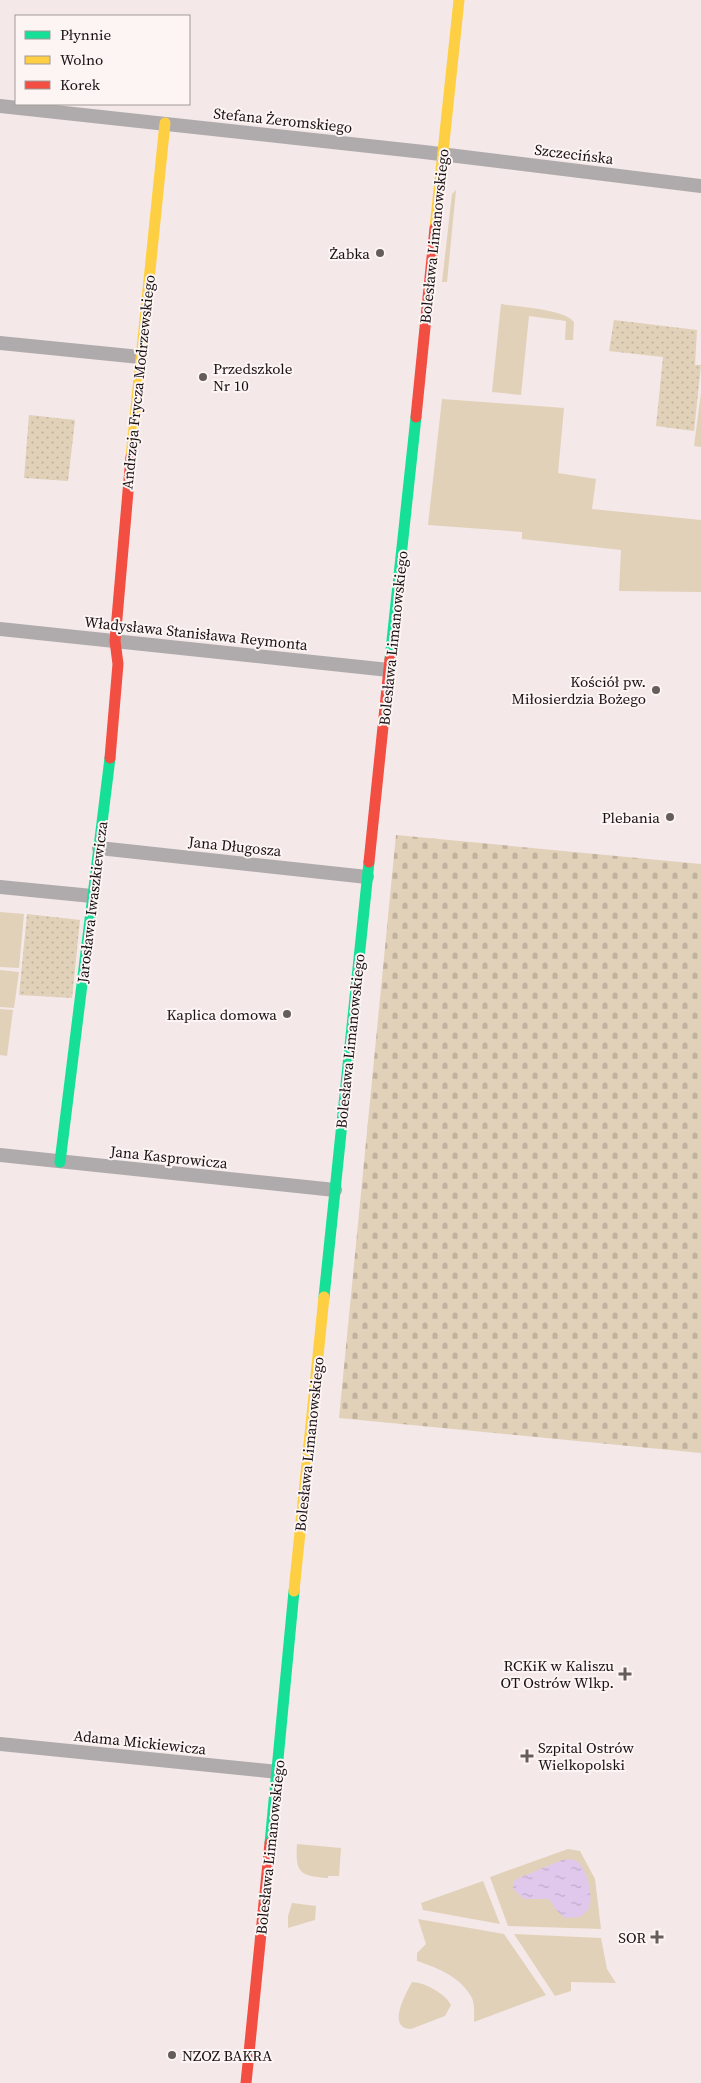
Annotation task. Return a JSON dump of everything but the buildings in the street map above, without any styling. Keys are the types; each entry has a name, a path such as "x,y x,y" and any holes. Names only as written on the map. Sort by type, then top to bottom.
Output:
{"street":[{"name":"Bolesława Limanowskiego","path":"246,2083 367,876 459,0"},
{"name":"Stefana Żeromskiego","path":"0,106 442,155"},
{"name":"Andrzeja Frycza Modrzewskiego","path":"115,641 122,542 165,123"},
{"name":"Szczecińska","path":"442,155 701,186"},
{"path":"0,343 140,357"},
{"name":"Władysława Stanisława Reymonta","path":"0,629 389,670"},
{"name":"Jarosława Iwaszkiewicza","path":"60,1162 114,724 118,664 115,641"},
{"name":"Jana Długosza","path":"98,848 367,876"},
{"path":"0,887 92,896"},
{"name":"Jana Kasprowicza","path":"0,1154 60,1162 335,1190"},
{"name":"Adama Mickiewicza","path":"0,1744 278,1772"}],"green space":[{"path":"456,190 447,282 442,282 452,194"},
{"path":"501,304 551,311 561,314 574,322 573,340 565,340 566,321 529,316 521,395 492,392"},
{"path":"614,320 697,330 695,365 701,365 694,431 656,426 663,357 609,351"},
{"path":"701,393 701,447 694,446"},
{"path":"442,399 564,408 558,473 596,479 592,509 701,520 701,592 619,591 621,550 522,539 522,532 428,525"},
{"path":"29,415 75,420 68,481 24,478"},
{"path":"396,835 701,864 701,1453 339,1418"},
{"path":"0,912 24,914 19,968 0,967"},
{"path":"27,914 80,920 72,998 19,995"},
{"path":"0,970 19,972 14,1008 0,1007"},
{"path":"0,1009 13,1010 7,1056 0,1055"},
{"path":"297,1844 341,1848 339,1876 328,1876 328,1878 311,1876 301,1871 297,1861"},
{"path":"568,1849 580,1851 595,1879 601,1929 508,1926 490,1877"},
{"path":"483,1881 500,1924 423,1910 421,1903"},
{"path":"292,1903 316,1906 315,1920 288,1928 288,1916"},
{"path":"418,1919 504,1934 546,1995 474,2022 473,2001 462,1984 441,1970 417,1961 417,1953 426,1944"},
{"path":"514,1934 601,1938 607,1969 616,1983 571,1982 571,1991 555,1996"},
{"path":"412,1982 428,1986 440,1993 448,2001 451,2005 445,2016 411,2029 404,2027 400,2023 399,2017 402,2002"}],"water":[{"path":"562,1860 573,1860 579,1863 586,1874 591,1897 588,1909 580,1917 565,1918 557,1911 549,1899 524,1899 513,1889 514,1881 519,1878"}],"traffic: fast":[{"path":"390,659 416,417"},
{"path":"60,1162 110,758"},
{"path":"324,1297 369,862"},
{"path":"270,1843 294,1591"}],"traffic: slow":[{"path":"435,228 459,0"},
{"path":"131,457 165,123"},
{"path":"294,1591 324,1297"}],"traffic: jam":[{"path":"416,417 435,228"},
{"path":"110,758 118,664 115,641 131,457"},
{"path":"369,862 390,659"},
{"path":"246,2083 270,1843"}],"place":[{"name":"Żabka","path":"380,253"},
{"name":"Przedszkole Nr 10","path":"203,377"},
{"name":"Kościół pw. Miłosierdzia Bożego","path":"656,690"},
{"name":"Plebania","path":"670,817"},
{"name":"Kaplica domowa","path":"287,1014"},
{"name":"RCKiK w Kaliszu OT Ostrów Wlkp.","path":"625,1674"},
{"name":"Szpital Ostrów Wielkopolski","path":"527,1756"},
{"name":"SOR","path":"657,1937"},
{"name":"NZOZ BAKRA","path":"172,2055"}]}
